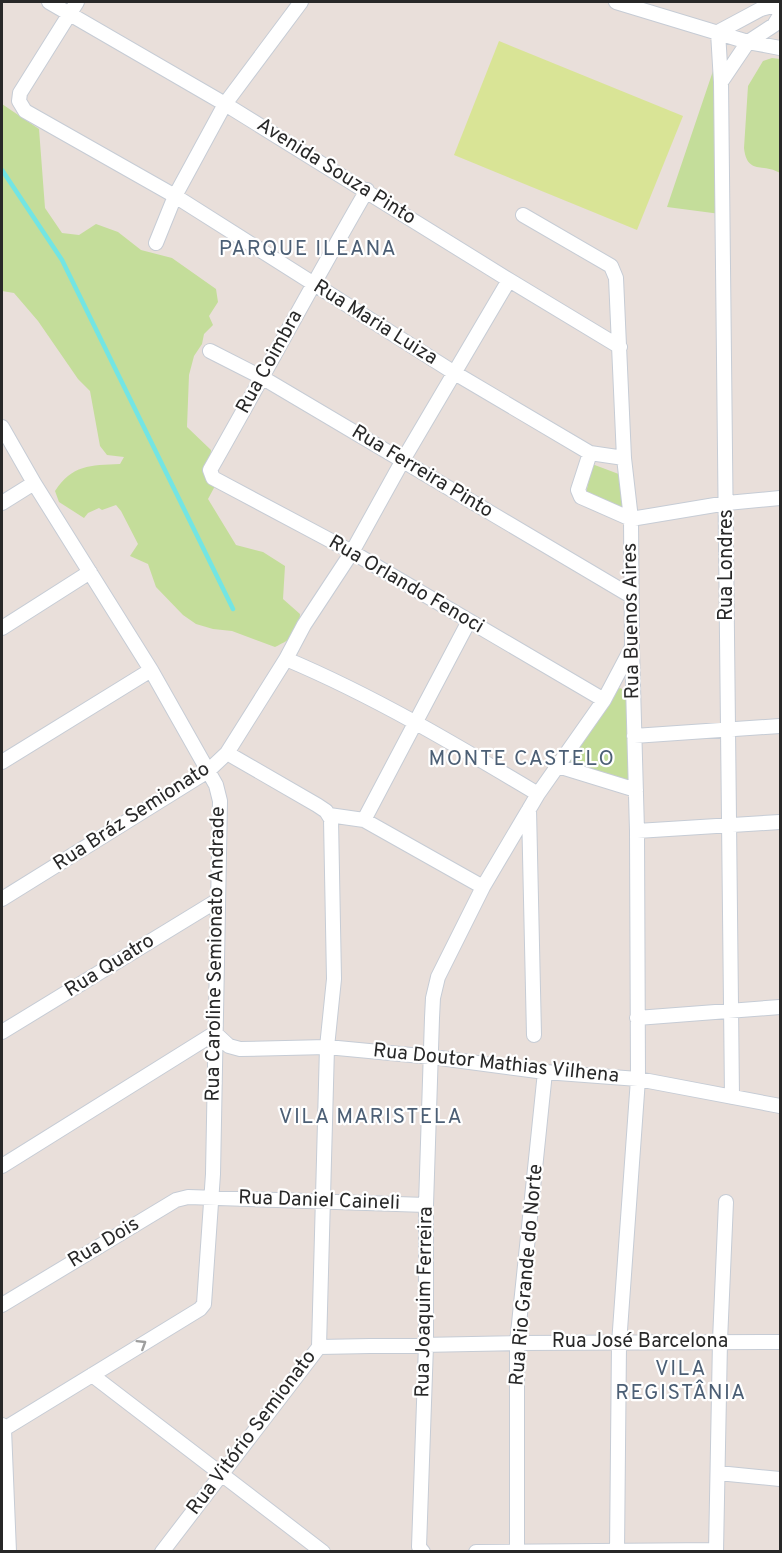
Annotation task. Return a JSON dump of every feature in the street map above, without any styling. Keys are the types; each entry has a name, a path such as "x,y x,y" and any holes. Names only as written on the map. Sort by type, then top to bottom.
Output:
{"street":[{"name":"Avenida Souza Pinto","path":"49,2 367,190 620,348"},
{"path":"70,14 77,2"},
{"path":"156,243 175,196 225,104 302,2"},
{"path":"616,2 748,42 780,48"},
{"path":"718,32 761,9 780,4"},
{"name":"Rua Maria Luiza","path":"70,14 21,93 19,101 25,111 175,196 453,372 590,453 624,458"},
{"path":"721,82 748,42 774,25 780,15"},
{"name":"Rua Londres","path":"718,32 721,82 727,503 732,1097"},
{"name":"Rua Coimbra","path":"210,471 263,378 312,284 367,190"},
{"name":"Rua Buenos Aires","path":"523,215 611,266 616,278 624,458 631,519 637,831 638,1079 619,1344 617,1550"},
{"name":"Rua Bráz Semionato","path":"2,899 208,771 227,753 286,659 304,625 352,552 453,372 508,280"},
{"name":"Rua Ferreira Pinto","path":"210,351 263,378 632,596"},
{"name":"Rua Caroline Semionato Andrade","path":"2,427 34,483 151,670 216,785 220,801 212,1197 204,1304 200,1309 3,1427"},
{"path":"590,453 578,490 580,497 631,519 727,503 780,498"},
{"name":"Rua Orlando Fenoci","path":"210,471 213,478 352,552 604,700"},
{"path":"2,503 34,483"},
{"path":"2,628 90,572"},
{"path":"364,820 470,621"},
{"name":"Rua Joaquim Ferreira","path":"421,1549 426,1345 426,1204 433,998 438,977 483,888 538,794 604,700 632,649"},
{"path":"286,659 335,680 417,722 538,794"},
{"path":"2,762 151,670"},
{"path":"634,736 780,726"},
{"path":"227,753 329,815 364,820 483,888"},
{"path":"558,766 636,790"},
{"path":"529,810 534,1035"},
{"name":"Rua Vitório Semionato","path":"162,1551 319,1347 327,1047 334,979 331,819 329,815"},
{"path":"637,831 780,822"},
{"name":"Rua Quatro","path":"2,1032 218,900"},
{"path":"637,1018 780,1007"},
{"path":"2,1166 215,1033"},
{"name":"Rua Doutor Mathias Vilhena","path":"215,1033 229,1046 240,1049 327,1047 432,1057 545,1071 638,1079 780,1106"},
{"name":"Rua Rio Grande do Norte","path":"517,1551 517,1342 545,1071"},
{"name":"Rua Dois","path":"2,1305 176,1200 188,1197 212,1197"},
{"name":"Rua Daniel Caineli","path":"212,1197 426,1204"},
{"path":"476,1551 716,1551 720,1341 726,1202"},
{"name":"Rua José Barcelona","path":"319,1347 517,1342 619,1344 780,1342"},
{"path":"92,1375 323,1551"},
{"path":"3,1427 9,1551"},
{"path":"718,1473 780,1479"}],"green space":[{"path":"499,41 683,116 637,230 454,155"},
{"path":"772,58 780,59 780,173 752,165 748,162 744,148 748,86 763,61"},
{"path":"713,71 729,76 728,215 667,207"},
{"path":"2,104 39,129 45,208 62,233 79,235 96,224 118,232 141,250 172,258 216,289 218,302 209,316 213,325 204,334 202,344 194,356 189,375 187,427 211,450 208,482 215,486 208,499 236,545 263,552 285,566 283,599 300,614 294,635 281,644 275,647 232,631 196,624 183,615 156,587 148,564 130,556 138,544 116,505 102,510 99,508 88,513 84,518 59,502 55,491 61,482 75,471 91,466 120,464 124,457 107,455 100,446 90,391 78,379 38,321 14,293 2,291"},
{"path":"592,464 624,476 627,515 586,494"},
{"path":"620,688 628,692 628,784 566,767 616,690"}],"waterway":[{"path":"2,170 62,260 233,609"}],"district":[{"name":"PARQUE ILEANA","path":"308,249"},
{"name":"MONTE CASTELO","path":"522,759"},
{"name":"VILA MARISTELA","path":"371,1117"},
{"name":"VILA REGISTÂNIA","path":"681,1381"}]}
